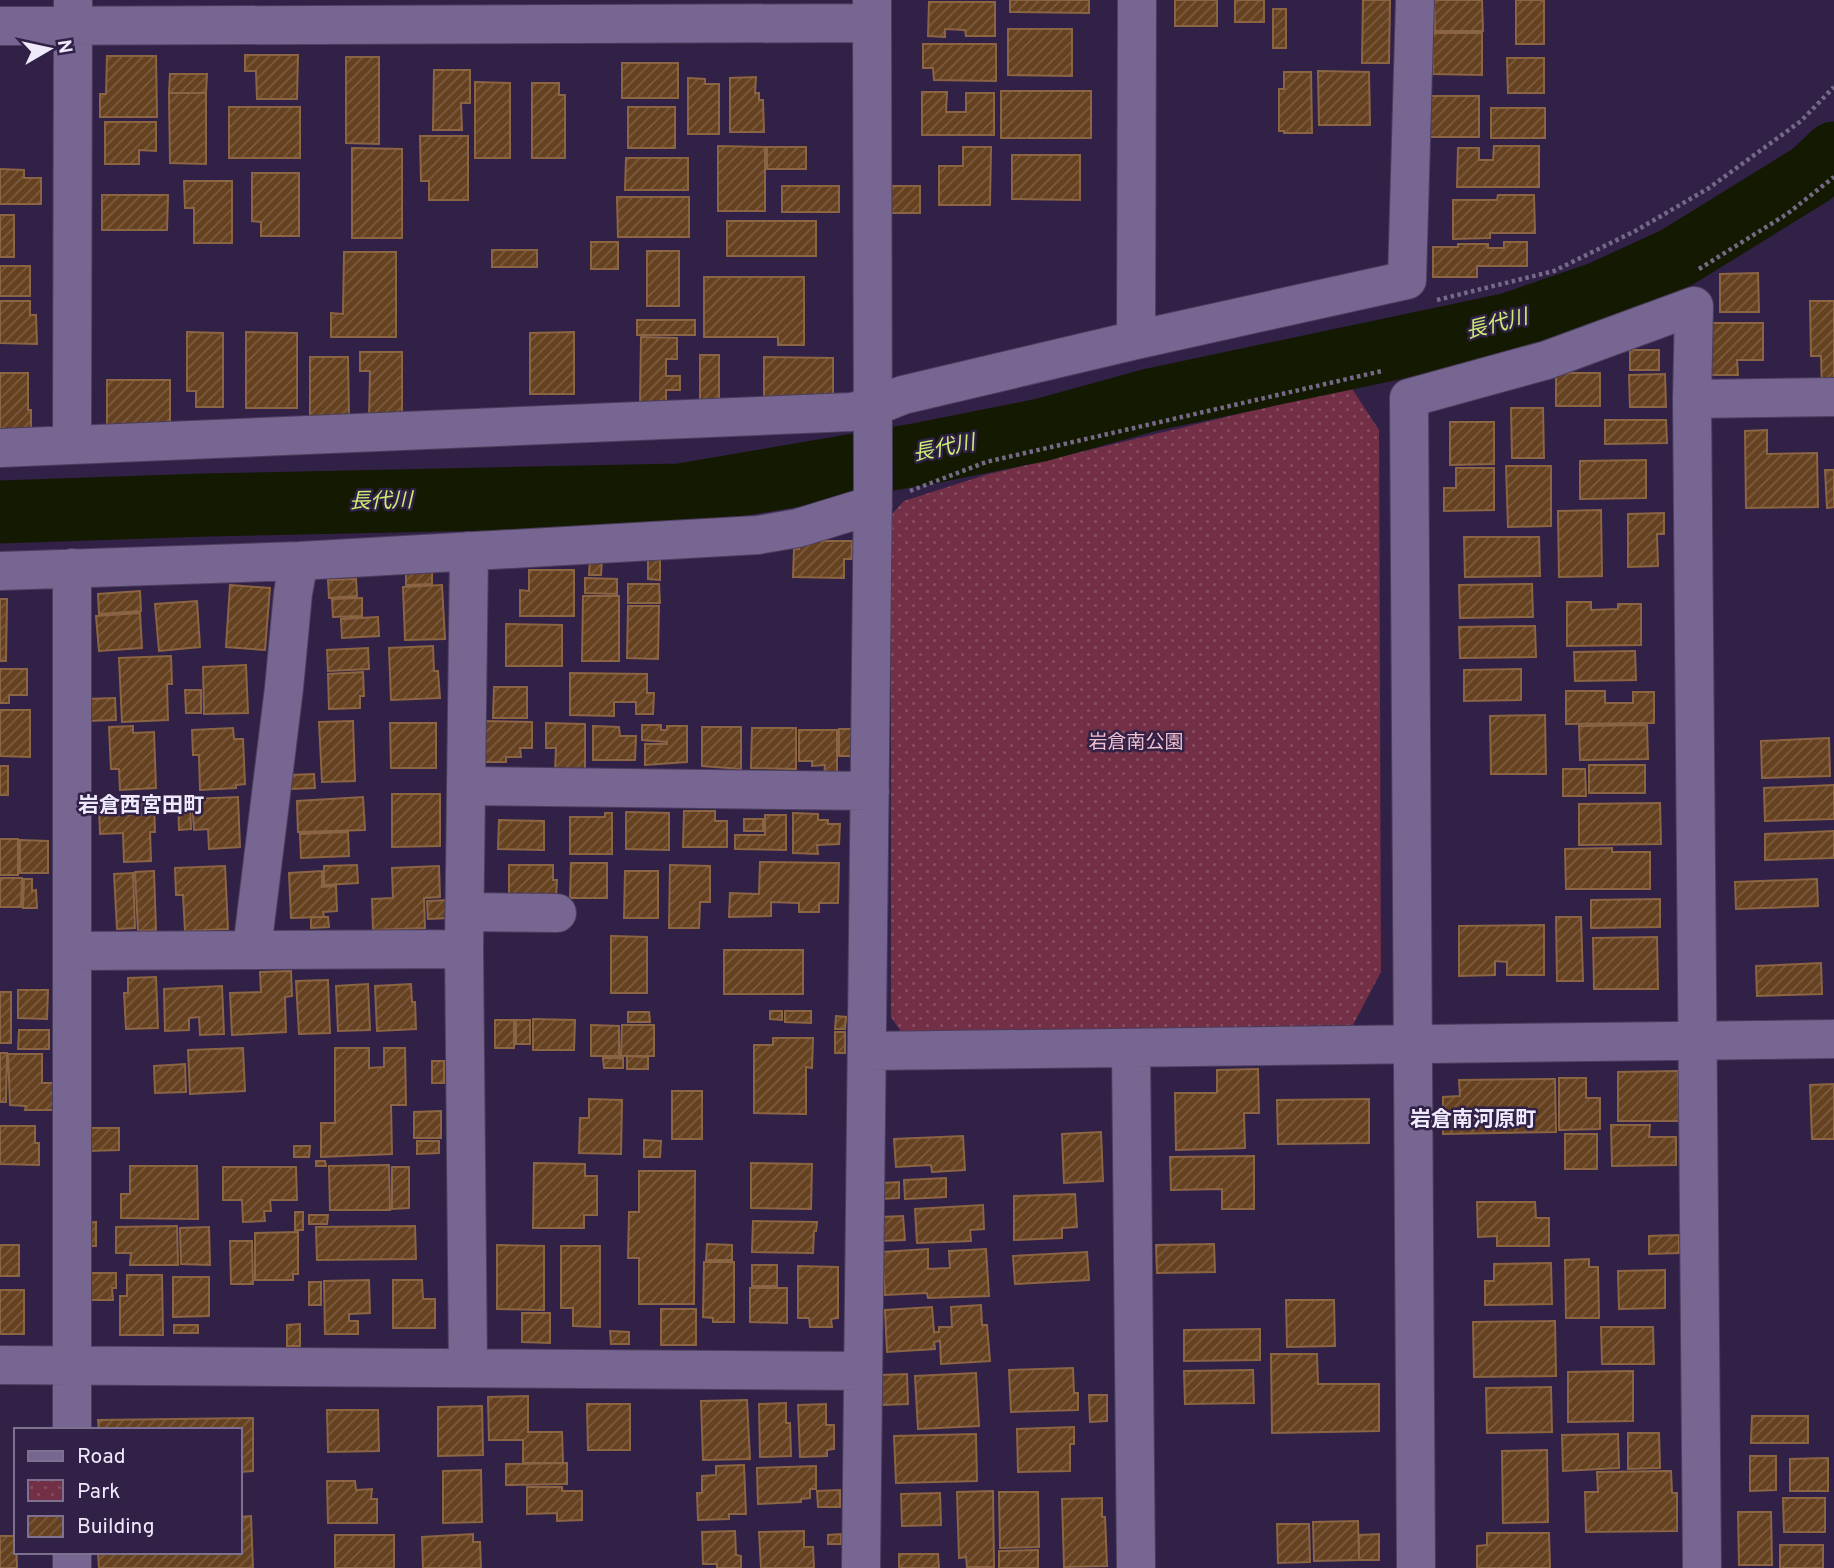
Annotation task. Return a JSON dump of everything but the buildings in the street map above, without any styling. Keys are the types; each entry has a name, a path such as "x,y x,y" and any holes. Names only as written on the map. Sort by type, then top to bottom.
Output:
{"street":[{"path":"1136,340 1137,0"},
{"path":"0,448 851,412 873,416 904,395 1407,280 1415,0"},
{"path":"0,26 73,13 872,11 873,494 861,1568"},
{"path":"72,443 73,13"},
{"path":"1416,1568 1409,398 1547,360 1693,306 1702,1568"},
{"path":"1692,400 1834,397"},
{"path":"0,571 299,561 758,535 798,527 873,494"},
{"path":"468,1368 464,931 469,551"},
{"path":"252,949 293,593 299,561"},
{"path":"72,568 72,1428"},
{"path":"466,786 870,791"},
{"path":"72,951 252,949 464,931 557,913"},
{"path":"867,1051 1834,1039"},
{"path":"1131,1048 1136,1568"},
{"path":"0,1365 863,1371"}],"path":[{"path":"1694,272 1787,214 1834,177"},
{"path":"873,494 986,462 1393,369"}],"green space":[{"name":"岩倉南公園","path":"1351,387 1379,430 1381,972 1353,1025 902,1033 891,1017 891,515 904,501 985,475"}],"waterway":[{"name":"長代川","path":"0,512 680,495 926,453 1041,430 1150,400 1510,324 1600,293 1676,258 1812,174 1834,153"}],"district":[{"name":"岩倉西宮田町","path":"141,806"},
{"name":"岩倉南河原町","path":"1473,1120"}]}
